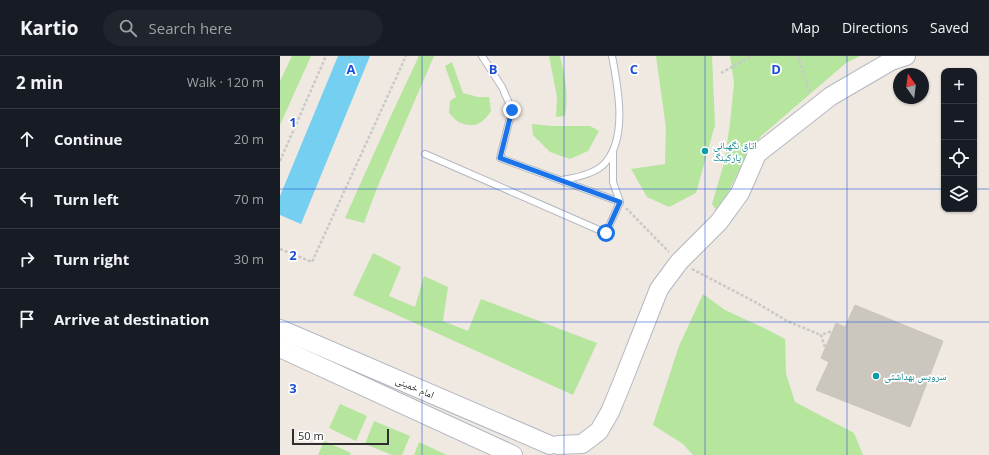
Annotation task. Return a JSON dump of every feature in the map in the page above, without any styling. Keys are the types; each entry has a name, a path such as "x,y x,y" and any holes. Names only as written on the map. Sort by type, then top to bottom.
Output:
{"street":[{"path":"558,452 582,444 599,431 610,412 659,289 679,262 719,222 740,193 757,154 831,96 891,61 906,56"},
{"name":"امام خمینی","path":"280,329 558,452"},
{"name":"امام خمینی","path":"280,348 512,455"}],"lane":[{"path":"482,56 502,87 512,110 500,158 620,202"},
{"path":"425,154 606,233 620,202 613,182 613,151 619,128 618,88 612,56"},
{"path":"560,180 576,178 602,166 613,151"}],"path":[{"path":"280,162 326,56"},
{"path":"280,249 312,262 406,56"},
{"path":"721,73 752,56"},
{"path":"798,56 815,109"},
{"path":"620,202 679,262 757,303 787,321 821,335 832,331"},
{"path":"821,335 825,347"}],"green space":[{"path":"292,56 311,56 280,125 280,81"},
{"path":"418,56 434,56 377,188 364,223 345,218 418,58"},
{"path":"549,56 560,56 566,86 567,101 565,116 556,117 557,97"},
{"path":"656,56 712,56 715,125 696,193 669,207 647,197 631,169 665,164 666,128"},
{"path":"730,56 860,56 846,63 761,136 741,166 725,199 717,211 712,204 724,163 734,83"},
{"path":"452,62 463,93 478,97 489,97 491,111 482,121 475,125 466,125 461,123 449,113 450,101 456,97 445,66"},
{"path":"532,124 552,126 590,126 599,131 588,151 570,159 550,152 533,135"},
{"path":"373,253 401,267 389,296 415,307 424,276 448,287 443,321 468,331 481,299 597,343 573,395 353,295"},
{"path":"703,294 725,310 785,339 786,374 795,402 854,433 863,455 693,455 683,444 653,425 679,346"},
{"path":"340,404 367,416 356,441 329,428"},
{"path":"374,421 410,436 402,455 392,455 365,444"},
{"path":"324,441 351,453 350,455 318,455"},
{"path":"419,442 447,455 414,455"}],"water":[{"path":"338,56 370,56 301,224 280,215 280,196"}],"building":[{"name":"سرویس بهداشتی","path":"855,305 943,341 910,427 816,390 829,362 821,358 836,323 845,327"}],"place":[{"name":"اتاق نگهبانی پارکینگ","path":"705,151"},
{"name":"سرویس بهداشتی","path":"876,376"}],"route":[{"path":"512,110 500,158 620,202 606,233"}]}
